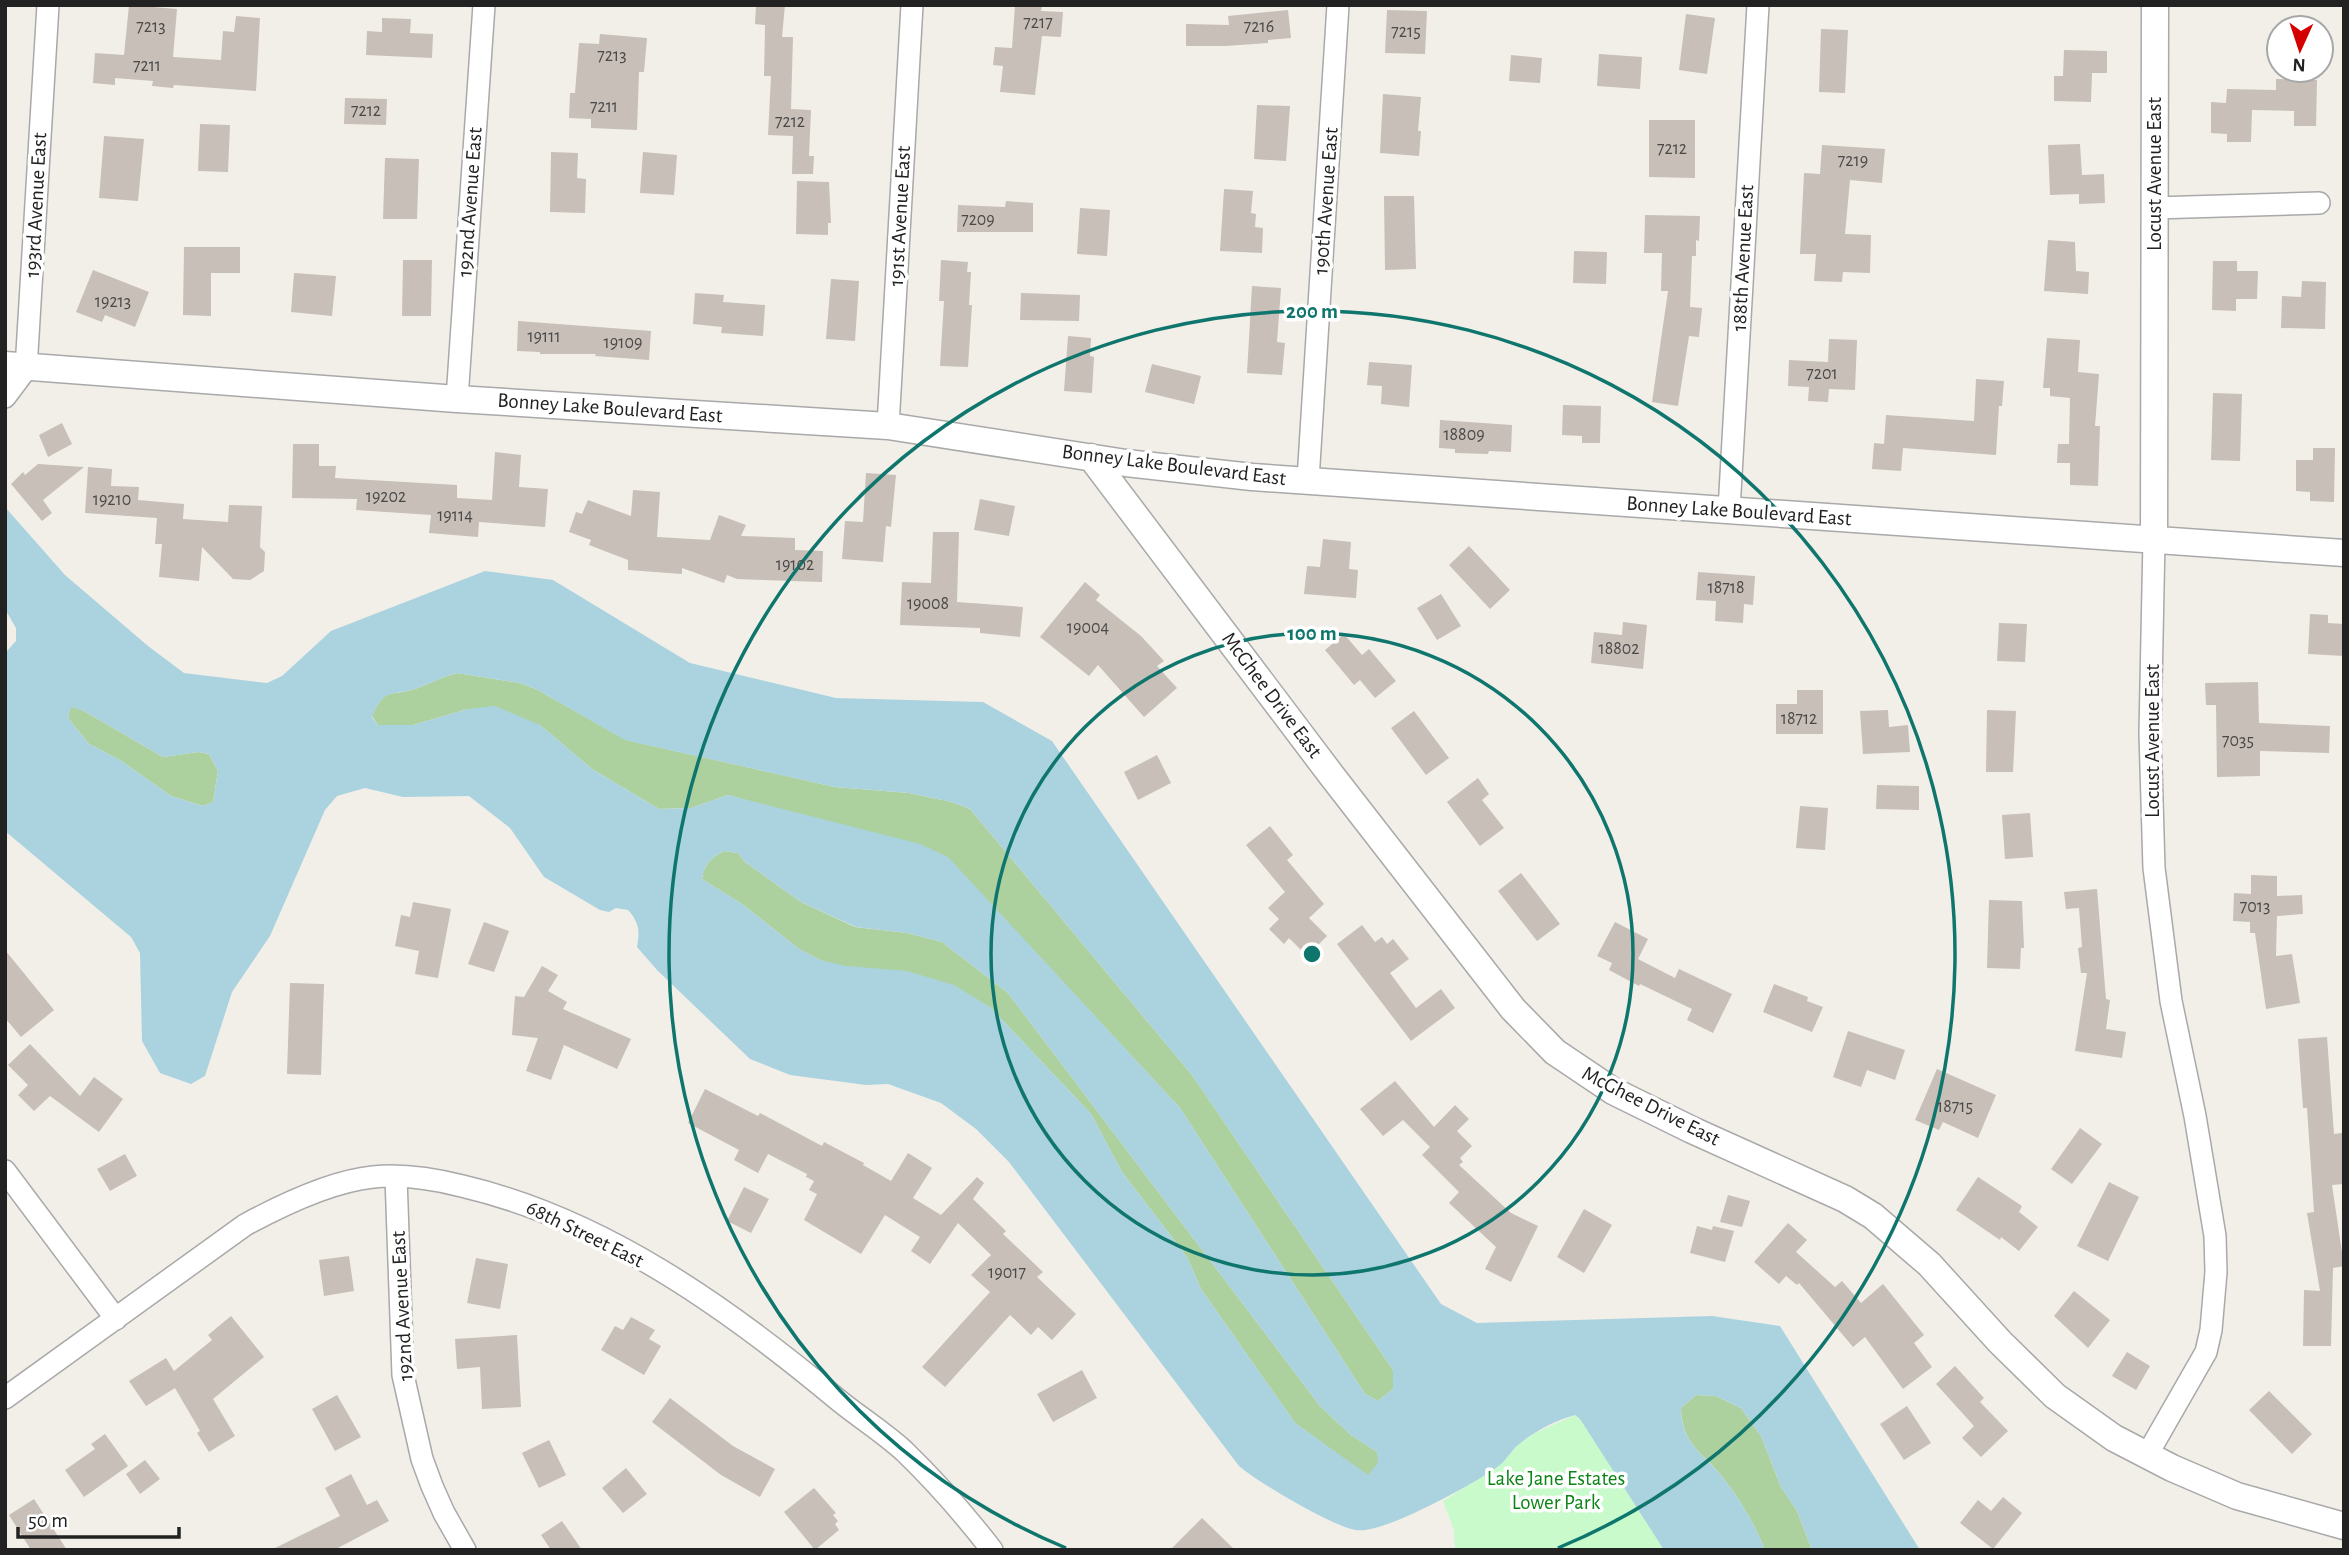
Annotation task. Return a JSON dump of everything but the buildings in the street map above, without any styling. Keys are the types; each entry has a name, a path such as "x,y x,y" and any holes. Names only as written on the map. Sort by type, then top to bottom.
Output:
{"street":[{"name":"193rd Avenue East","path":"16,367 48,5"},
{"name":"192nd Avenue East","path":"457,399 484,5"},
{"name":"191st Avenue East","path":"888,426 912,5"},
{"name":"190th Avenue East","path":"1308,480 1338,5"},
{"name":"188th Avenue East","path":"1729,510 1758,5"},
{"name":"Locust Avenue East","path":"2147,1455 2206,1352 2211,1330 2216,1272 2214,1236 2195,1116 2171,1001 2154,869 2150,733 2154,540 2154,5"},
{"path":"2154,208 2319,203"},
{"path":"5,397 16,367"},
{"name":"Bonney Lake Boulevard East","path":"16,367 457,399 888,426 1200,472 2344,553"},
{"name":"McGhee Drive East","path":"1091,457 1332,776 1534,1033 1555,1052 1613,1090 1692,1130 1845,1199 1873,1216 1929,1264 2000,1342 2055,1395 2089,1422 2147,1455 2236,1496 2344,1526"},
{"path":"5,1171 116,1319 5,1398"},
{"name":"68th Street East","path":"116,1319 245,1225 278,1207 342,1184 372,1177 396,1177 448,1182 497,1194 541,1209 673,1278 820,1384 901,1448 930,1477 992,1550"},
{"name":"192nd Avenue East","path":"396,1177 403,1375 425,1468 444,1513 465,1550"}],"green space":[{"path":"457,673 520,683 536,689 626,740 835,787 909,793 952,802 970,809 1192,1075 1393,1370 1393,1389 1378,1401 1365,1394 1180,1108 947,857 728,795 691,808 659,809 592,769 540,725 468,709 413,725 378,725 372,716 385,696 415,689"},
{"path":"71,706 163,757 198,752 209,754 218,771 213,802 203,806 171,796 120,760 89,744 68,718"},
{"path":"724,851 738,853 745,862 801,902 855,927 907,933 942,942 1008,993 1320,1406 1351,1435 1377,1452 1379,1463 1368,1476 1295,1423 1201,1289 1187,1257 1122,1172 1091,1114 990,1007 820,960 799,949 742,904 702,879 709,862"},
{"path":"1696,1395 1716,1396 1741,1408 1761,1436 1781,1487 1797,1511 1812,1550 1765,1550 1736,1496 1695,1448 1685,1432 1681,1408"},
{"name":"Lake Jane Estates Lower Park","path":"1575,1415 1664,1550 1455,1550 1454,1530 1443,1501 1499,1466 1519,1444 1535,1433"}],"water":[{"path":"5,507 65,575 184,673 267,683 282,676 331,631 485,571 553,580 690,663 836,698 983,702 1052,741 1441,1304 1477,1323 1712,1316 1780,1326 1920,1550 1812,1550 1797,1511 1781,1487 1761,1436 1741,1408 1716,1396 1696,1395 1681,1408 1682,1421 1689,1440 1736,1496 1765,1550 1664,1550 1575,1415 1553,1423 1531,1436 1516,1447 1500,1465 1472,1483 1407,1516 1369,1529 1356,1530 1330,1521 1278,1493 1239,1466 1009,1162 976,1129 941,1103 888,1084 866,1085 790,1075 750,1059 657,970 637,947 638,927 628,910 600,910 544,877 510,828 469,796 403,797 365,788 337,796 325,810 270,936 232,992 205,1076 191,1084 160,1073 142,1041 140,953 131,937 5,831 5,653 16,641 16,628 5,609","holes":["457,673 520,683 536,689 625,740 835,787 909,793 952,802 970,809 1192,1075 1393,1370 1393,1389 1378,1401 1365,1394 1180,1108 948,857 920,844 728,795 691,808 659,809 592,769 540,725 495,706 468,709 413,725 378,725 372,717 384,697","71,707 84,711 163,757 198,752 209,754 218,771 213,802 203,806 171,796 120,760 89,744 68,718","724,851 738,853 745,862 801,902 856,927 907,933 942,942 1008,993 1320,1406 1351,1435 1377,1452 1378,1463 1368,1475 1295,1423 1201,1289 1187,1257 1122,1172 1091,1114 990,1007 954,985 907,971 846,966 820,960 799,949 742,904 702,879 706,865"]}]}
